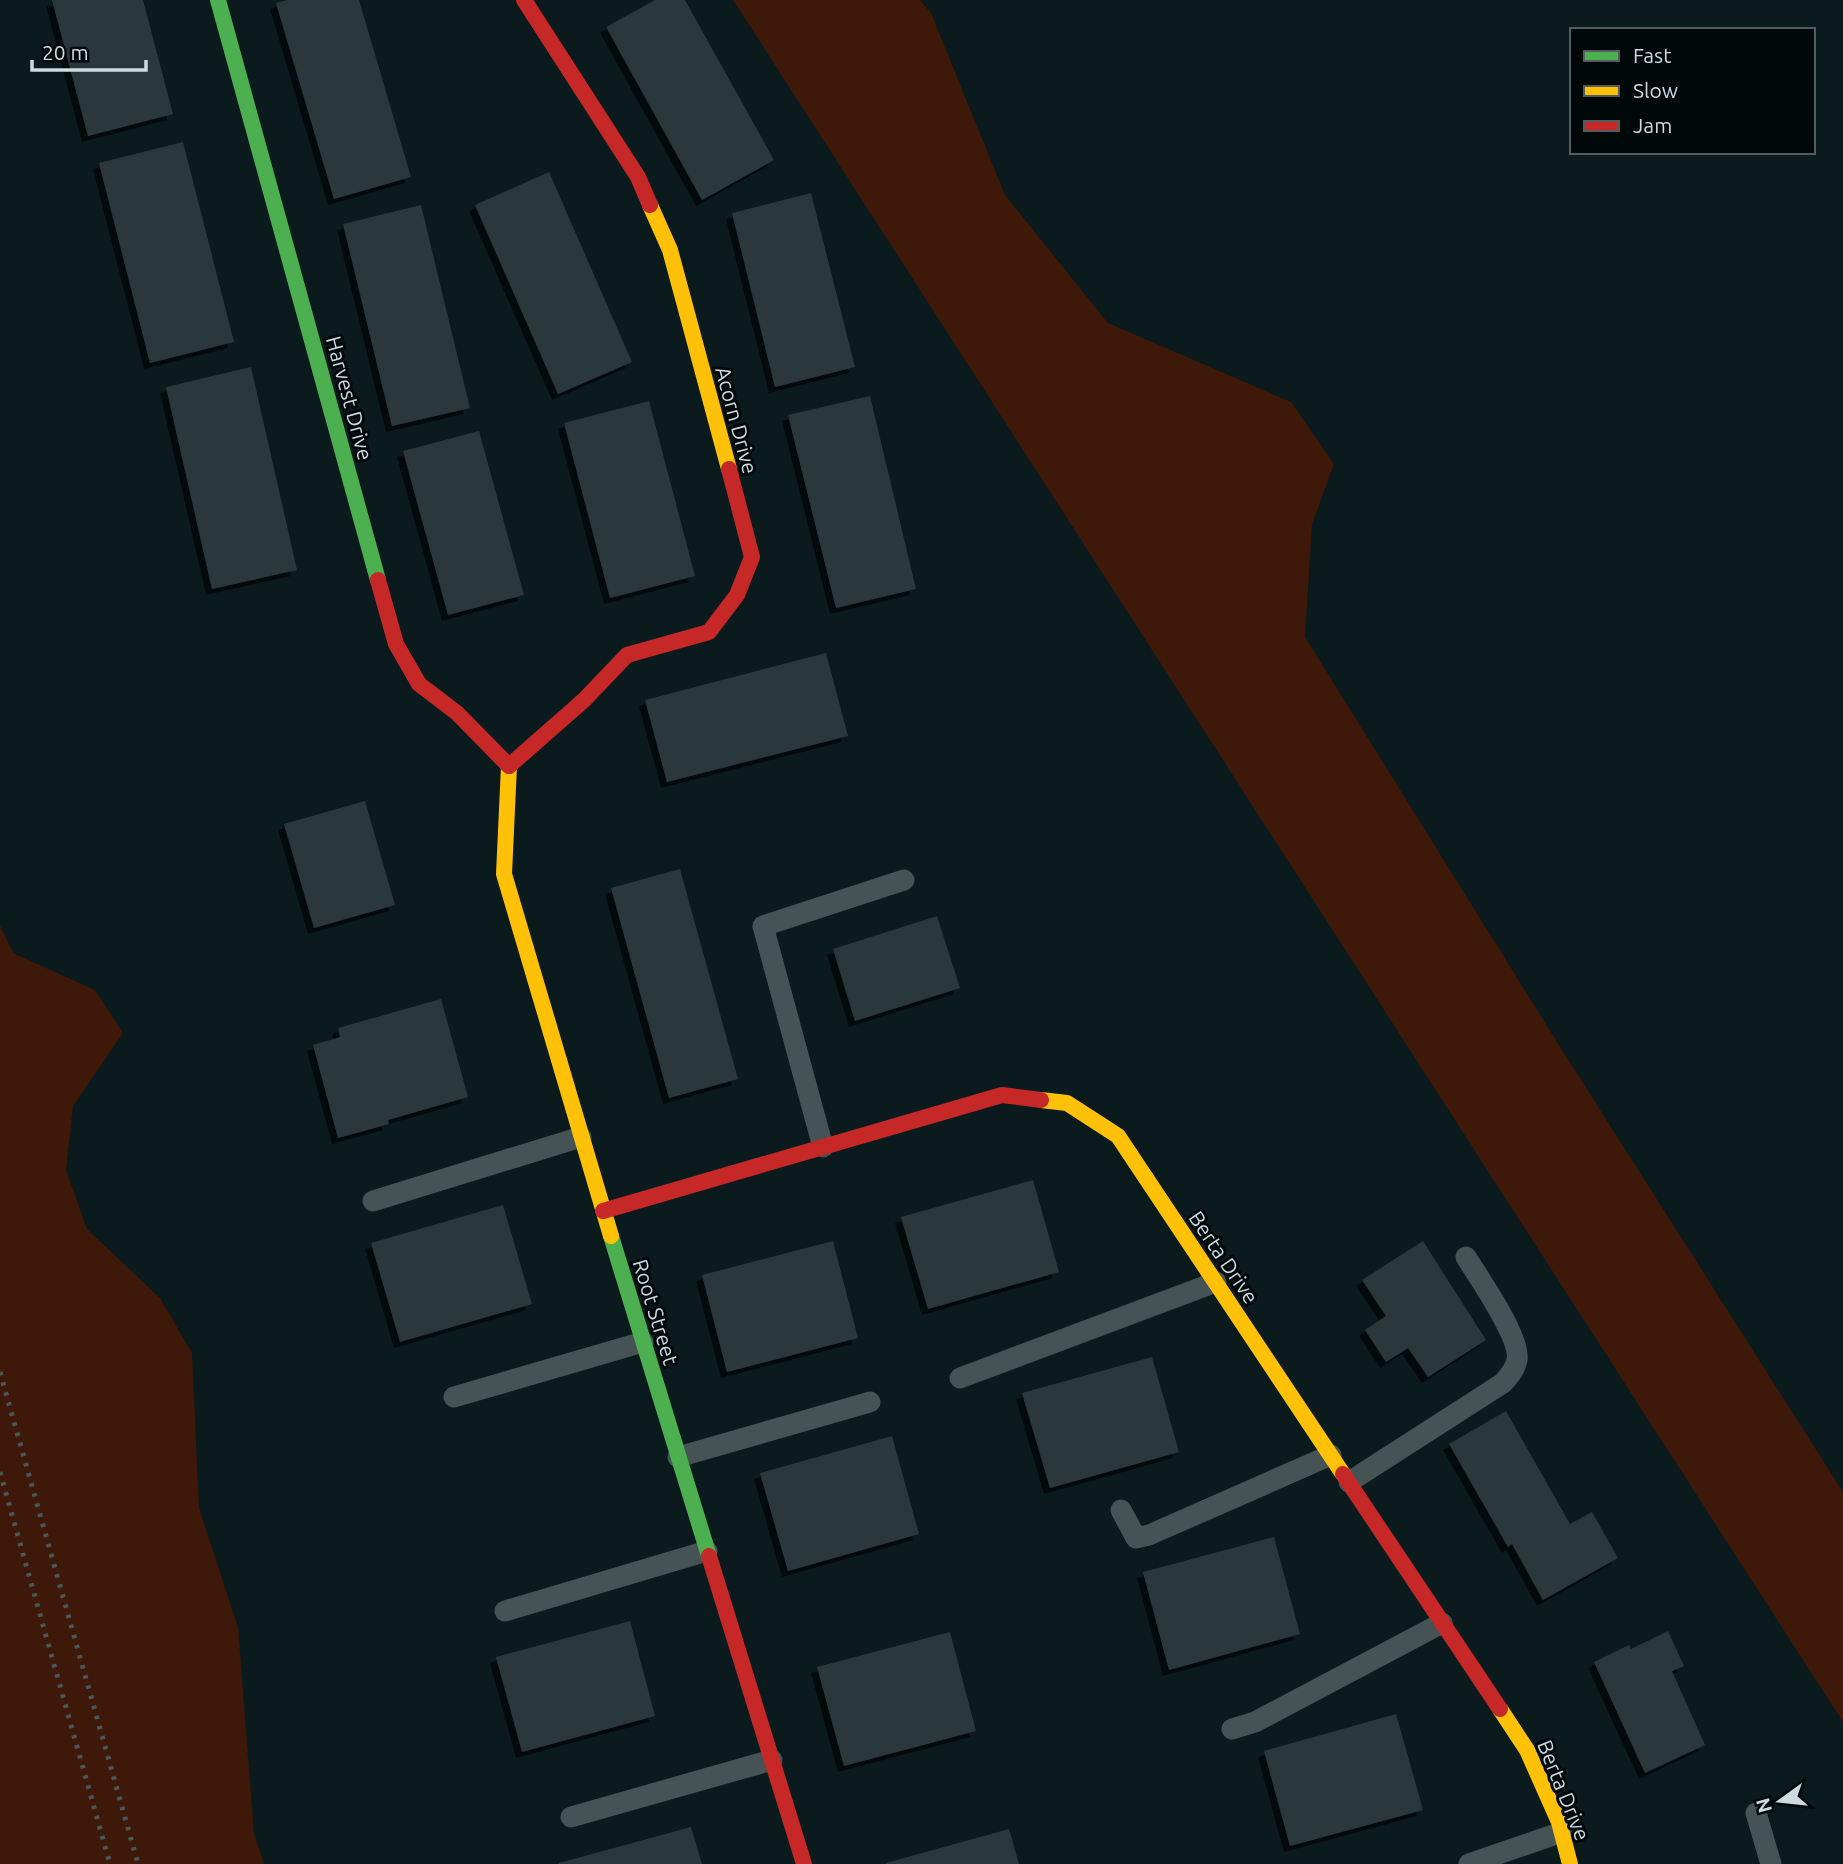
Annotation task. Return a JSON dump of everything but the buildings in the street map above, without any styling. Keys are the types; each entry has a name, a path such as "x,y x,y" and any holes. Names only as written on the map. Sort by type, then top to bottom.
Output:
{"street":[{"name":"Harvest Drive","path":"218,0 396,644 419,684 457,713 509,766"},
{"name":"Acorn Drive","path":"509,766 584,700 627,654 709,632 737,595 752,557 670,250 638,177 524,0"},
{"name":"Root Street","path":"509,766 504,874 603,1211 804,1864"},
{"name":"Berta Drive","path":"603,1211 1002,1095 1067,1103 1118,1136 1527,1750 1562,1832 1570,1864"}],"lane":[{"path":"823,1147 763,926 904,880"},
{"path":"373,1201 581,1137"},
{"path":"1349,1482 1503,1384 1514,1370 1518,1357 1514,1338 1466,1257"},
{"path":"960,1378 1216,1282"},
{"path":"454,1397 643,1342"},
{"path":"678,1457 870,1402"},
{"path":"1121,1510 1136,1538 1149,1535 1331,1455"},
{"path":"505,1611 708,1551"},
{"path":"1232,1729 1255,1723 1442,1623"},
{"path":"571,1817 772,1760"},
{"path":"1756,1813 1770,1864"},
{"path":"1469,1864 1562,1832"}],"shaded area":[{"path":"733,0 920,0 931,13 1005,195 1108,323 1291,402 1334,464 1312,524 1305,637 1562,1050 1843,1492 1843,1722"},
{"path":"0,925 13,953 95,990 123,1033 73,1106 66,1170 87,1229 160,1298 192,1353 199,1508 238,1627 254,1833 264,1864 0,1864"}],"railway":[{"path":"0,1372 138,1864"},
{"path":"0,1472 110,1864"}],"traffic: fast":[{"path":"218,0 378,580"},
{"path":"611,1236 709,1556"}],"traffic: slow":[{"path":"650,205 670,250 729,469"},
{"path":"509,766 504,874 611,1236"},
{"path":"1041,1100 1067,1103 1118,1136 1343,1474"},
{"path":"1500,1709 1527,1750 1559,1822 1570,1864"}],"traffic: jam":[{"path":"524,0 638,177 650,205"},
{"path":"509,766 584,700 627,655 709,632 737,595 752,557 729,469"},
{"path":"378,580 396,644 419,684 457,713 509,766"},
{"path":"603,1211 1002,1095 1041,1100"},
{"path":"1343,1474 1500,1709"},
{"path":"709,1556 804,1864"}]}
